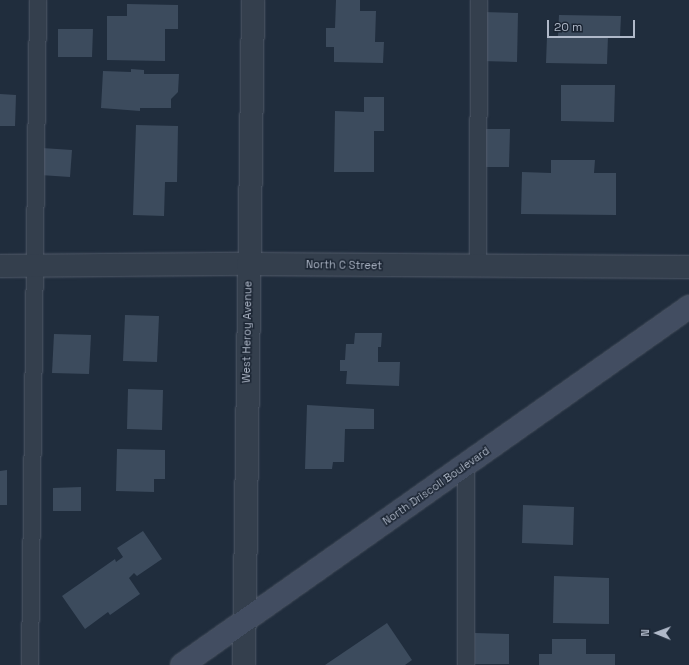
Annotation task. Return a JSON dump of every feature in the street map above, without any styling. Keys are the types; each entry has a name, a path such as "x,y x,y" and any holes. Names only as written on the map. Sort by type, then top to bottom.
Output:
{"main road":[{"name":"North Driscoll Boulevard","path":"182,665 689,307"}],"street":[{"name":"West Heroy Avenue","path":"244,665 252,0"},
{"name":"North C Street","path":"0,266 248,264 689,267"}],"lane":[{"path":"30,665 38,0"},
{"path":"478,266 479,0"},
{"path":"466,465 466,665"}],"building":[{"path":"336,0 360,0 360,11 376,11 375,42 384,42 383,63 334,62 334,47 326,47 326,28 335,28"},
{"path":"127,4 178,5 178,29 165,29 165,61 107,60 107,16 127,16"},
{"path":"483,12 518,13 517,62 481,61"},
{"path":"559,15 621,16 620,37 608,36 607,64 546,63 547,36 558,36"},
{"path":"58,29 93,29 92,57 58,57"},
{"path":"131,69 144,70 144,74 179,74 178,92 171,99 171,108 140,108 140,111 101,108 103,71 131,72"},
{"path":"561,85 615,85 614,122 561,121"},
{"path":"0,94 16,95 15,126 0,126"},
{"path":"364,97 384,97 384,131 374,131 374,172 334,172 335,111 364,112"},
{"path":"136,125 178,126 177,182 165,182 164,216 133,215"},
{"path":"483,129 510,129 509,167 482,167"},
{"path":"42,148 72,150 70,177 40,175"},
{"path":"551,160 595,160 594,173 616,173 616,215 521,214 522,172 551,173"},
{"path":"125,315 159,316 157,362 123,361"},
{"path":"355,333 382,333 381,347 378,347 378,362 400,362 399,386 346,384 347,371 340,371 340,360 345,360 346,344 354,344"},
{"path":"54,334 91,335 89,374 52,373"},
{"path":"128,389 163,390 162,430 127,429"},
{"path":"307,405 374,409 374,429 345,429 344,462 333,462 332,469 305,469"},
{"path":"117,449 165,450 165,479 154,479 154,492 116,491"},
{"path":"7,470 7,505 0,505 0,471"},
{"path":"81,487 81,511 53,511 53,488"},
{"path":"523,505 574,507 573,545 522,543"},
{"path":"143,531 162,559 137,576 134,573 129,578 140,594 110,615 108,612 85,629 62,596 115,559 116,562 123,557 117,548"},
{"path":"554,576 609,578 609,624 553,623"},
{"path":"387,623 412,660 405,665 325,665"},
{"path":"475,633 509,634 509,664 475,664"},
{"path":"552,639 586,639 586,654 615,654 615,665 539,665 539,654 552,654"}]}
